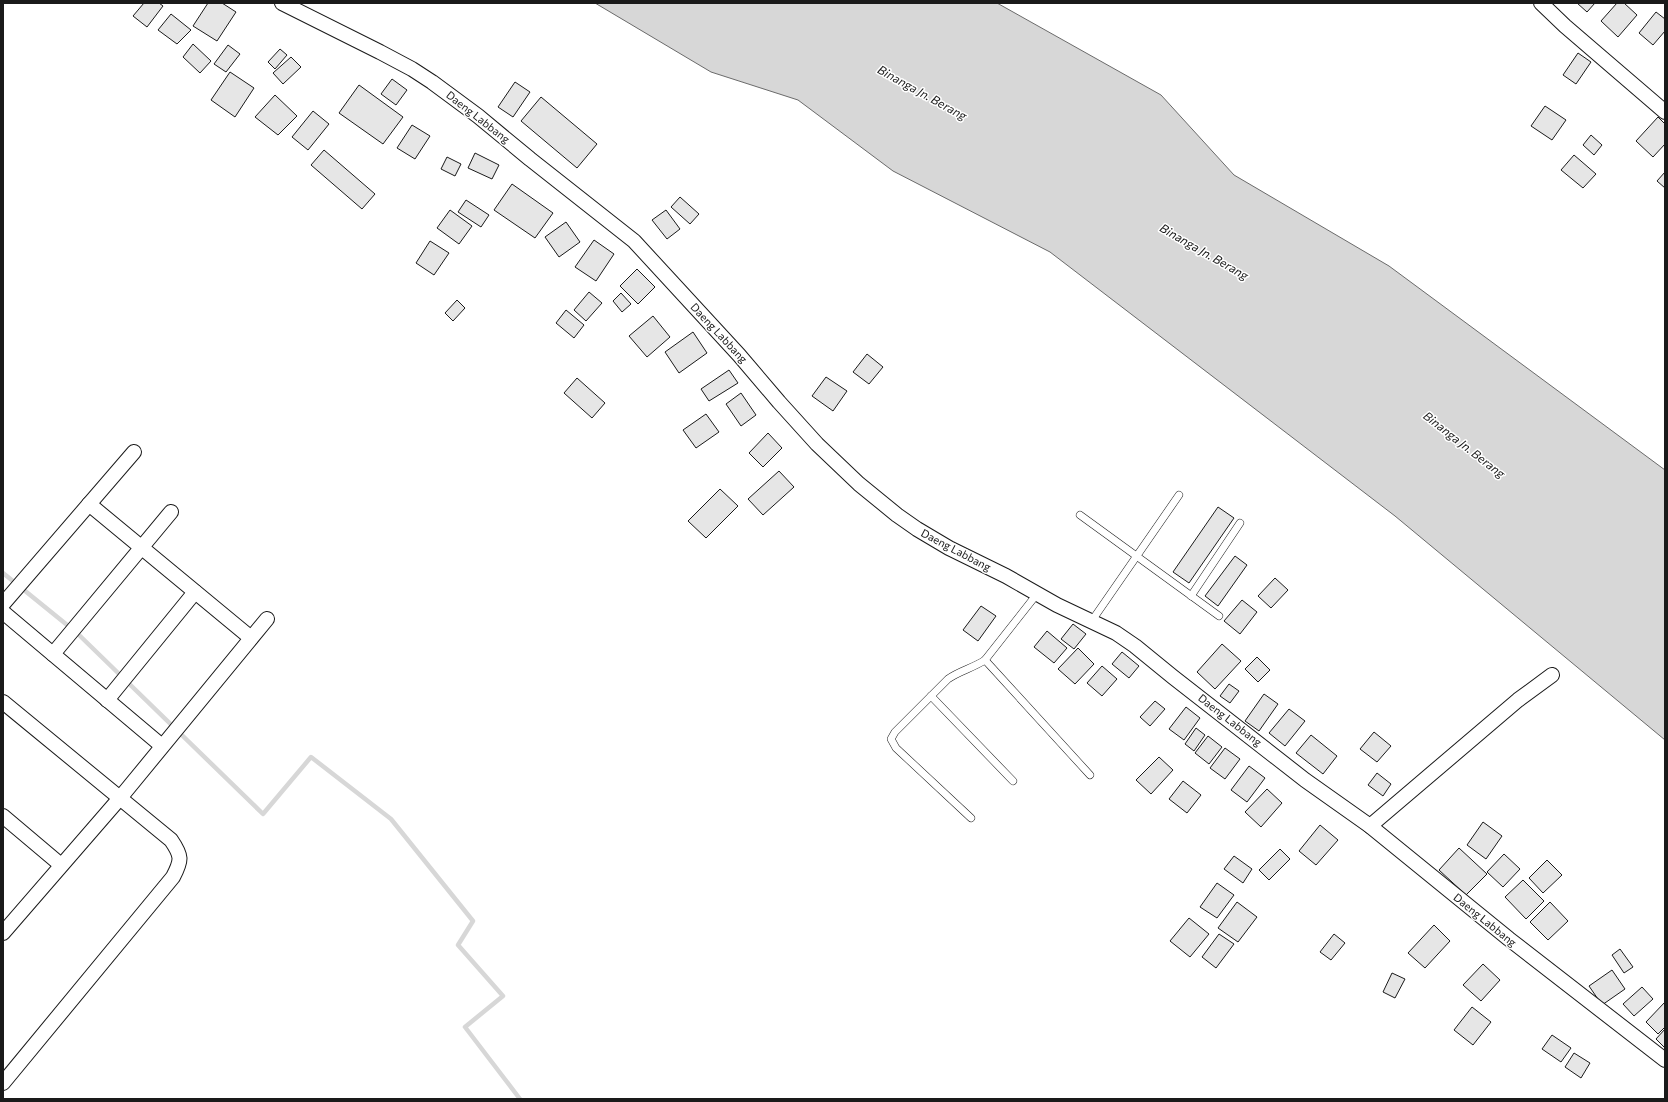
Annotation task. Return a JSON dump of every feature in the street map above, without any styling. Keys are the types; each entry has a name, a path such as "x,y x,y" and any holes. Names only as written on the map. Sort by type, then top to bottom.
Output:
{"street":[{"name":"Daeng Labbang","path":"282,3 412,68 478,116 634,241 740,355 792,417 859,484 917,529 949,548 1006,576 1037,594 1091,622 1116,633 1135,646 1305,780 1370,826 1509,939 1665,1060"},
{"path":"1541,3 1565,26 1665,112"},
{"path":"3,604 134,452"},
{"path":"89,504 251,638"},
{"path":"53,654 170,512"},
{"path":"107,700 195,592"},
{"path":"3,612 162,746"},
{"path":"3,933 120,798 267,619"},
{"path":"1370,826 1518,700 1552,675"},
{"path":"3,702 170,840 178,851 179,865 173,877 3,1084"},
{"path":"4,820 61,865"}],"lane":[{"path":"1091,622 1179,496"},
{"path":"1080,515 1219,616"},
{"path":"1191,596 1240,522"},
{"path":"971,818 896,748 891,739 948,679 957,673 985,660 1037,594"},
{"path":"985,660 1090,775"},
{"path":"931,696 1013,780"}],"water":[{"name":"Binanga Jn. Berang","path":"595,3 997,3 1161,95 1234,175 1389,266 1665,470 1665,740 1395,516 1050,252 893,171 798,100 711,72"}],"building":[{"path":"144,3 159,3 163,6 147,27 133,16"},
{"path":"208,3 222,3 236,12 217,41 193,26"},
{"path":"1577,3 1595,3 1587,12"},
{"path":"1617,3 1624,3 1637,15 1618,37 1601,21"},
{"path":"1656,12 1665,19 1665,31 1653,45 1639,33"},
{"path":"171,14 191,30 177,44 158,30"},
{"path":"193,44 211,61 200,73 183,57"},
{"path":"228,45 240,54 226,72 214,64"},
{"path":"280,49 287,55 275,69 268,62"},
{"path":"1578,53 1591,62 1576,84 1563,75"},
{"path":"291,57 301,67 283,84 273,73"},
{"path":"230,72 254,88 235,117 211,100"},
{"path":"392,79 407,90 396,105 381,94"},
{"path":"515,82 530,92 513,117 498,107"},
{"path":"359,85 403,117 383,144 339,113"},
{"path":"275,95 297,116 278,135 255,117"},
{"path":"541,97 597,144 577,168 521,121"},
{"path":"1545,106 1566,120 1552,140 1531,126"},
{"path":"313,111 329,124 308,150 292,137"},
{"path":"1658,117 1665,124 1665,144 1653,157 1636,141"},
{"path":"412,125 430,136 415,159 397,148"},
{"path":"1591,135 1602,145 1594,155 1583,145"},
{"path":"324,150 375,194 362,209 311,165"},
{"path":"475,153 499,165 492,179 468,168"},
{"path":"1574,155 1596,174 1583,188 1561,170"},
{"path":"447,157 461,164 455,176 441,169"},
{"path":"1665,172 1665,188 1657,181"},
{"path":"512,184 553,213 535,238 494,210"},
{"path":"680,197 699,214 690,224 671,207"},
{"path":"466,200 489,215 481,227 458,212"},
{"path":"450,210 472,226 459,244 437,228"},
{"path":"666,210 680,229 667,239 652,220"},
{"path":"566,222 580,242 559,257 545,237"},
{"path":"594,240 614,254 596,281 575,267"},
{"path":"430,241 449,253 434,275 416,263"},
{"path":"637,269 655,287 638,304 620,286"},
{"path":"589,292 602,303 586,321 574,310"},
{"path":"621,293 631,304 622,312 613,301"},
{"path":"457,300 465,308 453,321 445,313"},
{"path":"566,310 584,325 574,338 556,323"},
{"path":"653,316 670,337 647,357 629,336"},
{"path":"693,332 707,353 679,373 665,352"},
{"path":"867,354 883,367 869,384 853,372"},
{"path":"729,370 738,383 709,401 701,389"},
{"path":"826,377 847,391 833,411 812,396"},
{"path":"577,378 605,403 592,418 564,393"},
{"path":"741,393 756,415 741,426 726,404"},
{"path":"706,414 719,432 696,448 683,430"},
{"path":"768,433 782,448 763,467 749,453"},
{"path":"779,471 794,487 763,515 748,499"},
{"path":"720,489 738,506 706,538 688,521"},
{"path":"1218,507 1234,518 1189,583 1173,572"},
{"path":"1235,556 1247,565 1218,606 1205,596"},
{"path":"1275,578 1288,590 1271,608 1258,596"},
{"path":"1242,600 1257,612 1240,634 1224,621"},
{"path":"981,606 996,616 978,641 963,630"},
{"path":"1073,624 1086,634 1074,649 1061,639"},
{"path":"1047,631 1067,648 1054,663 1034,647"},
{"path":"1222,644 1241,661 1215,689 1197,672"},
{"path":"1078,648 1094,664 1075,684 1058,669"},
{"path":"1122,652 1139,666 1129,678 1112,664"},
{"path":"1257,657 1270,670 1258,682 1245,669"},
{"path":"1102,666 1117,679 1102,696 1087,683"},
{"path":"1229,684 1239,691 1230,703 1220,696"},
{"path":"1264,694 1278,704 1259,731 1245,721"},
{"path":"1155,701 1165,709 1150,726 1140,717"},
{"path":"1186,707 1200,718 1184,740 1169,729"},
{"path":"1289,709 1305,721 1285,746 1269,733"},
{"path":"1196,728 1205,735 1194,751 1185,744"},
{"path":"1374,732 1391,746 1377,762 1360,749"},
{"path":"1311,735 1337,756 1323,774 1296,753"},
{"path":"1208,736 1222,747 1209,764 1195,753"},
{"path":"1225,748 1240,759 1225,779 1210,768"},
{"path":"1159,757 1173,770 1151,794 1136,780"},
{"path":"1249,766 1265,778 1247,802 1231,790"},
{"path":"1377,773 1391,784 1383,796 1368,785"},
{"path":"1183,781 1201,795 1187,813 1169,799"},
{"path":"1267,789 1282,803 1261,827 1245,812"},
{"path":"1483,822 1502,836 1486,859 1467,845"},
{"path":"1320,825 1338,840 1316,865 1299,851"},
{"path":"1459,848 1487,874 1466,895 1439,870"},
{"path":"1280,849 1290,859 1269,880 1259,870"},
{"path":"1504,854 1520,869 1503,887 1487,872"},
{"path":"1234,856 1252,869 1243,883 1224,869"},
{"path":"1547,860 1562,875 1543,893 1529,878"},
{"path":"1523,880 1544,901 1526,919 1505,897"},
{"path":"1217,883 1234,895 1217,918 1200,907"},
{"path":"1237,902 1257,917 1238,942 1218,928"},
{"path":"1550,902 1568,921 1548,940 1530,922"},
{"path":"1189,918 1209,934 1190,957 1170,941"},
{"path":"1434,925 1450,941 1425,968 1408,953"},
{"path":"1219,934 1234,944 1216,968 1202,957"},
{"path":"1334,934 1345,943 1331,960 1320,952"},
{"path":"1620,949 1633,967 1624,973 1612,955"},
{"path":"1483,964 1500,980 1481,1001 1463,985"},
{"path":"1612,970 1625,989 1602,1005 1589,986"},
{"path":"1392,973 1405,979 1395,998 1383,992"},
{"path":"1642,987 1653,999 1634,1016 1623,1004"},
{"path":"1665,1002 1665,1027 1658,1034 1646,1022"},
{"path":"1472,1007 1491,1022 1473,1045 1454,1030"},
{"path":"1665,1029 1665,1048 1656,1039"},
{"path":"1552,1035 1571,1048 1561,1062 1542,1049"},
{"path":"1574,1053 1590,1063 1581,1078 1565,1067"}],"waterway":[{"path":"3,573 77,633 263,814 311,757 391,819 473,921 458,945 503,996 465,1027 520,1099"}]}
